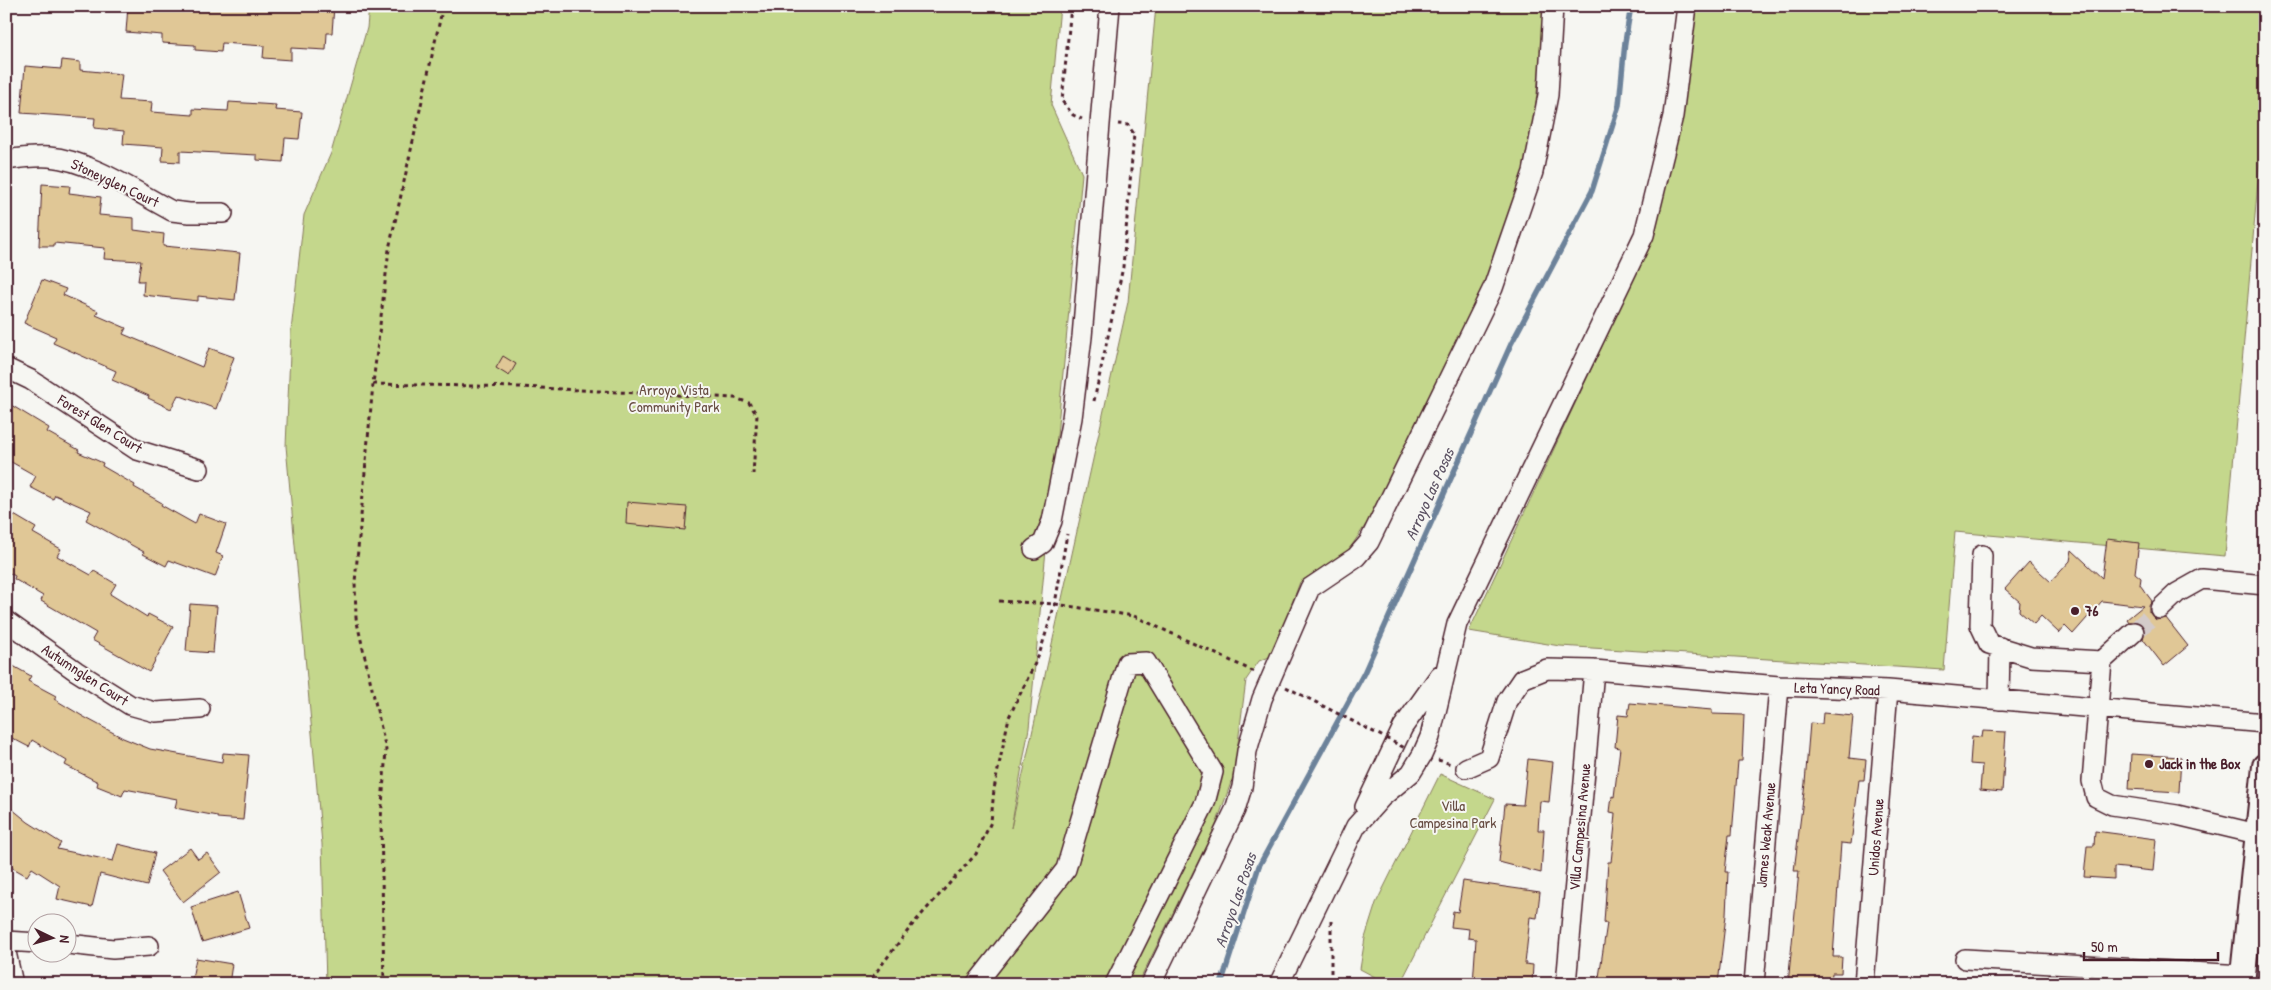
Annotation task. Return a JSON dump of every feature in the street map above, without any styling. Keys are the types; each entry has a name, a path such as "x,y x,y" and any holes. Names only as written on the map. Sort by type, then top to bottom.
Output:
{"main road":[{"path":"2242,980 2265,766"}],"street":[{"path":"1034,549 1042,543 1052,521 1072,418 1082,337 1110,6"},
{"path":"1150,984 1235,810 1242,787 1247,751 1262,699 1278,683 1310,588 1356,557 1369,542 1493,288 1533,172 1548,95 1552,6"},
{"path":"1356,826 1382,797 1411,773 1422,755 1430,737 1457,624 1644,235 1673,116 1687,6"},
{"name":"Stoneyglen Court","path":"6,160 35,156 76,162 172,211 189,214 223,214"},
{"name":"Forest Glen Court","path":"6,368 31,380 137,450 199,468"},
{"path":"1982,555 1980,625 1988,644 2031,657 2102,661"},
{"path":"2160,609 2177,593 2202,580 2265,585"},
{"name":"Autumnglen Court","path":"6,621 76,671 130,705 155,712 200,709"},
{"path":"2134,632 2102,661 2092,781 2096,797 2112,805 2178,815 2257,834"},
{"path":"1999,700 2000,647"},
{"path":"976,984 1066,869 1127,663 1146,662 1213,772 1206,803 1115,984"},
{"path":"1279,984 1403,727 1446,666"},
{"name":"Leta Yancy Road","path":"1466,768 1489,758 1507,701 1522,679 1547,669 1594,670 1779,686 1888,690 2265,723"},
{"name":"Villa Campesina Avenue","path":"1566,984 1594,670"},
{"name":"James Weak Avenue","path":"1754,984 1779,686"},
{"name":"Unidos Avenue","path":"1864,984 1888,690"},
{"path":"6,941 28,942"},
{"path":"78,945 113,949 149,946"},
{"path":"6,952 13,984"},
{"path":"1965,959 2242,980"}],"path":[{"path":"384,984 381,819 386,750 356,618 355,582 374,384 390,249 443,6"},
{"path":"374,384 539,388 735,398 749,403 757,415 753,474"},
{"path":"999,601 1054,604 1134,616 1278,683 1405,748"},
{"path":"868,984 913,924 976,854 991,822 994,789 1009,717 1039,654 1054,604"},
{"path":"1331,916 1331,984"}],"green space":[{"name":"Arroyo Vista Community Park","path":"369,6 1060,6 1051,105 1082,174 1029,728 1011,828 1128,302 1156,6 1546,6 1534,121 1519,190 1486,285 1377,508 1348,551 1300,582 1272,656 1259,661 1246,680 1234,774 1216,825 1138,984 326,984 322,844 286,446 291,331 304,215 331,153 367,28"},
{"path":"1695,6 2265,6 2265,102 2225,556 1955,532 1944,670 1560,646 1469,631 1650,243"},
{"name":"Villa Campesina Park","path":"1440,774 1495,799 1400,984 1372,984 1375,977 1360,969 1365,938 1376,903"}],"building":[{"path":"128,6 334,6 332,33 327,33 326,50 291,48 291,60 263,58 264,46 222,43 221,52 195,50 195,45 162,43 162,35 126,32"},
{"path":"62,60 80,62 80,70 122,74 119,100 152,102 151,112 193,115 193,109 228,111 229,102 276,105 275,110 302,112 299,139 285,138 283,162 257,160 257,155 180,151 180,162 162,161 163,147 123,144 124,131 94,128 95,118 21,113 25,66 61,69"},
{"path":"42,184 70,186 69,193 101,197 99,215 134,218 134,230 164,234 163,246 240,253 235,300 198,296 198,301 143,295 144,281 138,281 141,261 104,259 105,248 54,243 54,246 39,246"},
{"path":"42,280 66,289 63,295 98,311 96,315 126,328 123,334 202,367 209,348 234,357 216,409 178,395 171,409 148,398 149,396 112,380 116,371 53,343 56,337 24,323"},
{"path":"503,356 516,364 509,376 496,368"},
{"path":"6,402 49,428 47,432 79,450 78,452 103,463 102,466 135,485 134,487 162,503 161,505 195,524 199,514 226,524 216,553 223,556 215,577 169,560 166,566 86,520 91,511 55,495 53,499 30,487 36,476 6,459"},
{"path":"627,502 687,507 685,530 626,524"},
{"path":"6,515 12,518 14,515 36,528 33,533 61,549 57,556 91,575 94,571 116,584 110,594 147,617 148,614 173,627 149,672 92,640 96,633 41,601 43,596 14,579 15,576 6,571"},
{"path":"2107,539 2139,543 2135,573 2141,578 2140,585 2152,601 2149,606 2149,612 2156,620 2166,618 2188,646 2164,666 2143,639 2145,630 2143,625 2137,621 2129,622 2127,619 2143,606 2102,601 2073,634 2065,626 2059,633 2041,616 2034,624 2019,611 2020,602 2005,589 2029,562 2051,582 2070,561 2072,550 2102,578"},
{"path":"190,604 217,606 213,653 186,651"},
{"path":"6,662 31,676 28,681 56,696 54,699 123,738 150,749 222,762 223,753 249,755 243,820 217,818 217,816 175,808 177,799 125,789 122,796 97,786 98,782 65,765 67,761 32,740 29,747 6,735"},
{"path":"1630,703 1712,710 1712,714 1744,715 1742,761 1738,761 1732,835 1729,835 1725,872 1728,872 1726,915 1718,984 1598,984 1607,923 1604,923 1608,862 1611,862 1615,825 1615,813 1610,812 1612,796 1614,797 1620,748 1615,747 1618,715 1628,716"},
{"path":"1823,713 1853,716 1849,758 1866,760 1864,780 1859,780 1851,844 1841,843 1833,957 1842,957 1841,973 1832,973 1831,984 1788,984 1799,871 1794,871 1810,723 1822,724"},
{"path":"1983,731 2006,732 2002,792 1980,790 1982,765 1970,764 1972,736 1982,737"},
{"path":"2131,754 2181,757 2179,792 2129,789"},
{"path":"1528,759 1553,762 1549,802 1540,801 1538,830 1544,830 1541,873 1499,862 1505,804 1523,805"},
{"path":"6,804 28,822 61,843 57,849 113,861 118,844 155,853 147,886 100,874 92,907 57,899 60,886 32,868 27,876 6,864"},
{"path":"2095,831 2156,839 2153,871 2114,867 2114,879 2084,877 2087,846 2094,846"},
{"path":"190,848 198,859 207,853 221,872 183,902 160,871"},
{"path":"1463,881 1540,892 1537,918 1530,917 1525,964 1533,965 1532,984 1473,984 1476,939 1468,938 1469,929 1451,927 1453,911 1458,912"},
{"path":"238,892 249,928 202,942 191,907"},
{"path":"196,958 232,964 229,984 191,984"}],"waterway":[{"name":"Arroyo Las Posas","path":"1221,984 1259,866 1364,673 1511,344 1592,191 1619,105 1625,42 1631,6"}],"tunnel":[{"path":"2134,632 2160,609"}],"place":[{"name":"76","path":"2075,611"},
{"name":"Jack in the Box","path":"2149,764"}]}
